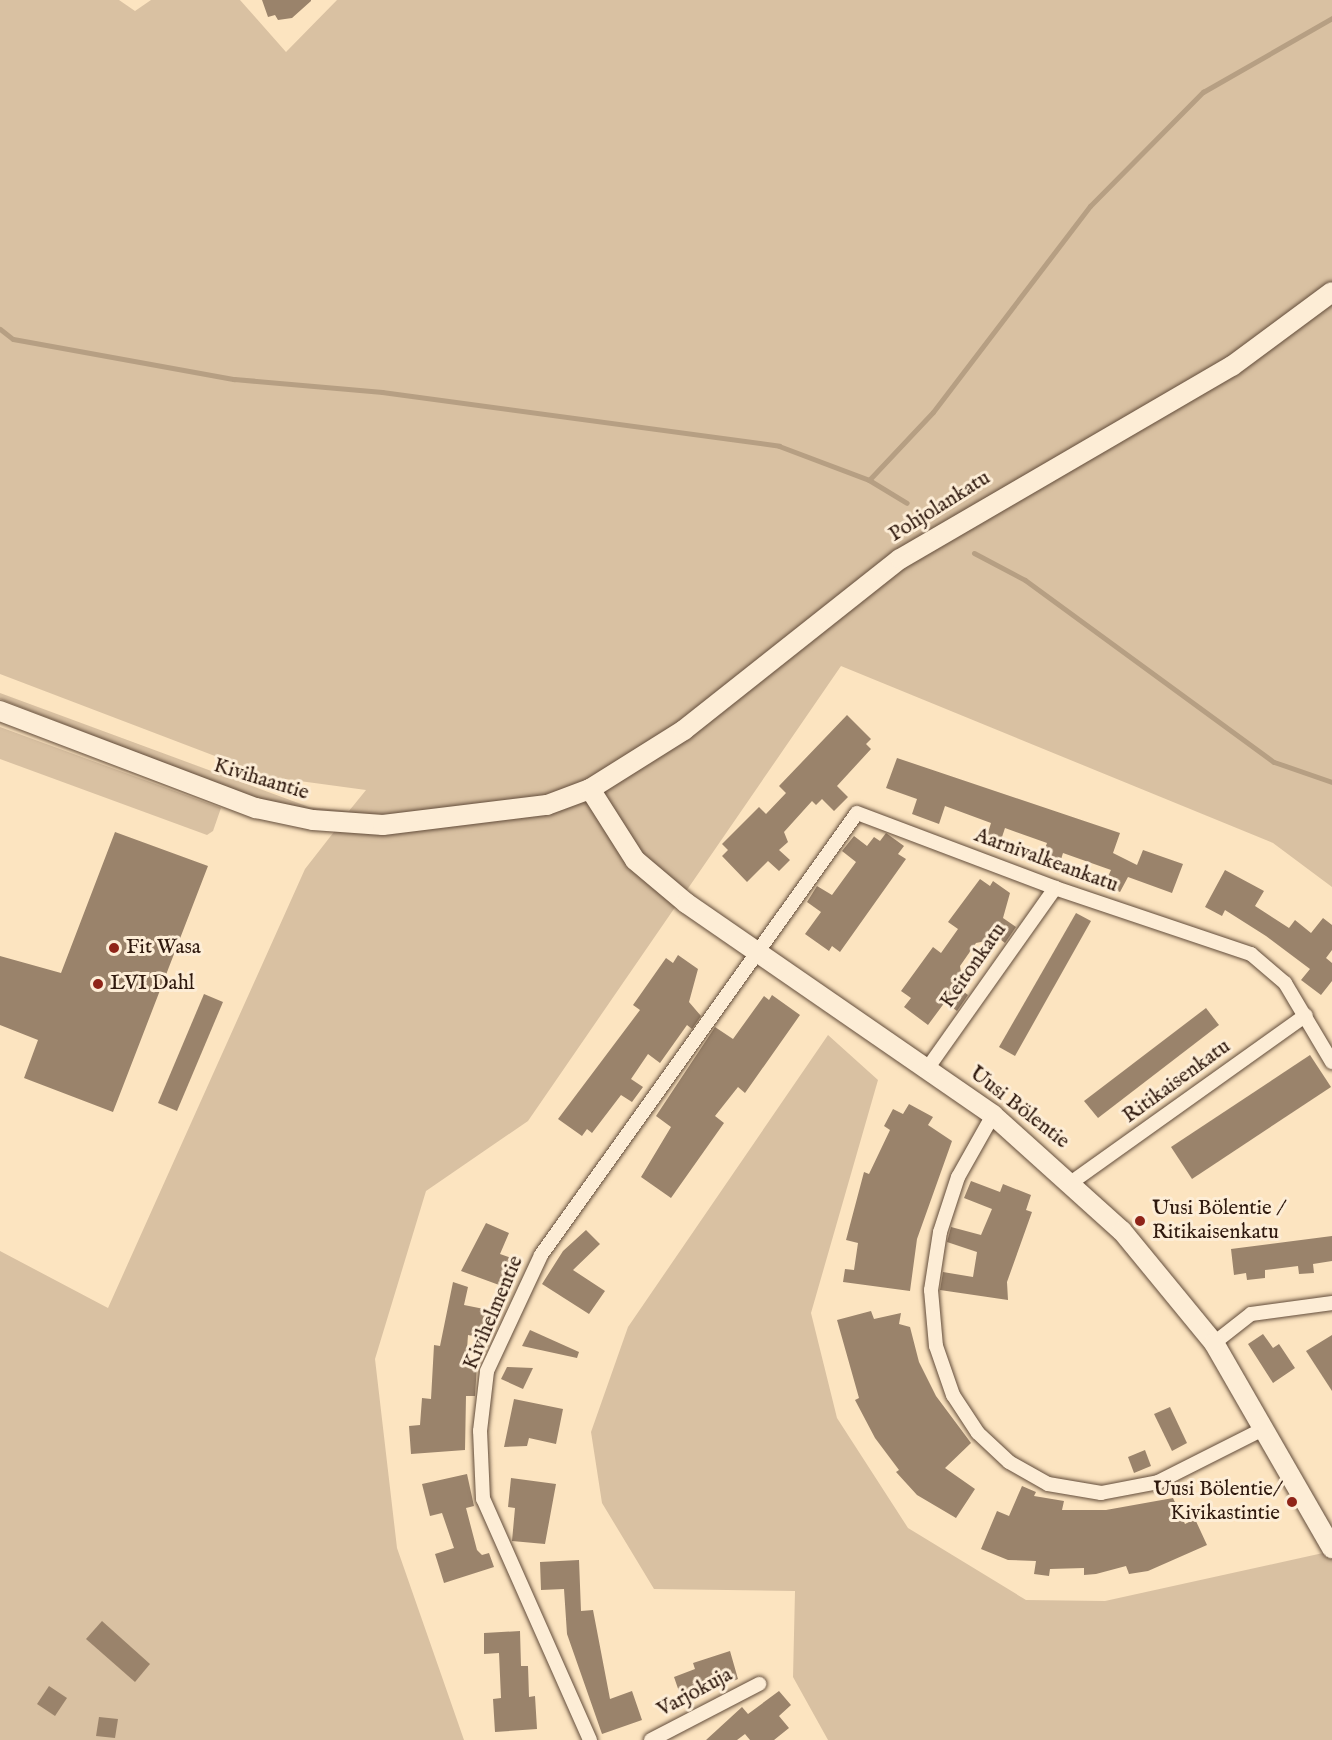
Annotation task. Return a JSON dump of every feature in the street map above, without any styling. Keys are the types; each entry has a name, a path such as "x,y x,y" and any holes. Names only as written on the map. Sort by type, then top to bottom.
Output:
{"main road":[{"name":"Pohjolankatu","path":"590,789 684,730 900,559 1232,366 1332,292"},
{"name":"Kivihaantie","path":"0,711 256,807 313,820 383,825 480,816 546,806 590,789"},
{"name":"Uusi Bölentie","path":"590,789 635,860 686,903 759,950 993,1115 1072,1182 1122,1231 1214,1343 1332,1548"}],"street":[{"name":"Aarnivalkeankatu","path":"759,950 857,813 1055,888 1251,954 1285,983 1332,1062"},
{"name":"Keitonkatu","path":"927,1069 1055,888"},
{"name":"Kivihelmentie","path":"590,1740 483,1499 480,1431 487,1371 541,1255 759,950"},
{"name":"Ritikaisenkatu","path":"1072,1182 1306,1015"},
{"path":"993,1115 958,1177 939,1232 931,1290 936,1346 952,1395 978,1433 1009,1462 1048,1484 1101,1493 1158,1482 1265,1428"},
{"path":"1214,1343 1251,1314 1332,1303"},
{"name":"Varjokuja","path":"651,1740 759,1684"}],"shaded area":[{"path":"0,0 119,0 135,11 151,0 240,0 286,52 337,0 1332,0 1332,887 1273,843 841,666 528,1121 426,1191 375,1359 397,1548 464,1740 0,1740 0,1251 108,1308 305,869 344,819 258,800 0,699 0,693 309,807 349,811 366,790 270,777 0,674"},
{"path":"0,727 221,808 213,831 207,835 0,759"},
{"path":"828,1035 878,1080 811,1313 837,1418 908,1528 1026,1600 1105,1601 1332,1551 1332,1740 828,1740 793,1677 795,1591 654,1589 602,1503 591,1432 628,1327"}],"building":[{"path":"262,0 311,1 292,18 278,20 275,15 268,17"},
{"path":"847,715 871,739 866,744 871,749 837,786 848,797 834,811 822,799 816,805 812,801 784,832 788,842 779,850 790,860 779,871 768,861 747,882 722,856 728,850 722,844 759,807 766,814 786,793 779,786"},
{"path":"897,758 1120,833 1113,853 1137,865 1143,850 1183,864 1172,893 1128,877 1120,892 1104,885 1111,870 1063,853 1058,869 1040,862 1047,843 1005,828 999,846 985,842 991,823 945,806 939,824 912,814 917,799 886,788"},
{"path":"115,832 208,866 113,1112 24,1078 38,1040 0,1025 0,956 61,973"},
{"path":"886,833 904,846 898,854 906,859 840,952 832,946 829,951 805,934 821,912 807,902 817,886 832,895 856,862 842,851 854,836 867,846 874,837 880,841"},
{"path":"1225,870 1264,891 1255,906 1289,928 1295,920 1311,933 1323,918 1332,925 1332,950 1326,958 1332,963 1332,981 1321,995 1301,980 1310,969 1266,936 1225,910 1222,916 1205,907"},
{"path":"980,879 990,886 993,881 1010,893 1003,918 1016,927 1005,943 992,933 986,941 976,943 960,966 962,978 956,986 968,995 957,1011 945,1002 928,1025 904,1007 911,998 901,991 933,947 941,953 958,929 948,922"},
{"path":"1076,913 1091,921 1015,1056 999,1047"},
{"path":"678,955 698,969 689,1002 701,1016 692,1029 687,1025 660,1063 648,1054 631,1079 643,1087 632,1102 621,1095 592,1133 587,1129 582,1136 558,1119 640,1010 633,1005 666,958 673,963"},
{"path":"204,994 223,1002 177,1111 158,1103"},
{"path":"772,995 800,1015 745,1093 738,1087 715,1116 724,1123 671,1198 641,1177 671,1127 656,1116 715,1027 733,1039 764,996 769,1000"},
{"path":"1206,1008 1219,1025 1098,1118 1084,1101"},
{"path":"1310,1055 1331,1087 1192,1179 1171,1147"},
{"path":"909,1104 933,1117 928,1125 952,1141 917,1239 910,1291 843,1282 845,1269 854,1270 858,1243 846,1240 864,1172 869,1174 890,1130 884,1126 893,1109 903,1114"},
{"path":"971,1181 1000,1192 1003,1184 1031,1195 1026,1210 1032,1212 1007,1282 1008,1300 940,1290 943,1272 973,1277 977,1252 947,1242 951,1227 981,1235 992,1209 964,1198"},
{"path":"486,1223 509,1233 500,1254 520,1261 510,1289 461,1271"},
{"path":"586,1230 600,1244 573,1270 605,1291 589,1314 542,1284 563,1251"},
{"path":"1332,1236 1332,1261 1313,1264 1314,1273 1299,1274 1298,1266 1265,1270 1265,1278 1247,1280 1246,1273 1234,1275 1231,1249"},
{"path":"453,1282 468,1287 464,1305 494,1311 488,1339 468,1335 466,1364 477,1365 475,1396 466,1396 465,1450 411,1454 409,1426 420,1425 422,1398 431,1399 434,1345 440,1346"},
{"path":"871,1311 874,1319 901,1313 899,1324 910,1327 919,1362 936,1396 971,1443 945,1468 975,1489 956,1518 917,1495 896,1472 899,1470 875,1438 855,1400 859,1398 837,1320"},
{"path":"530,1330 579,1352 577,1358 522,1346"},
{"path":"1263,1334 1273,1348 1279,1344 1295,1368 1273,1383 1248,1344"},
{"path":"1332,1335 1332,1391 1306,1351"},
{"path":"507,1367 533,1368 523,1389 501,1379"},
{"path":"514,1399 563,1409 556,1444 529,1438 527,1446 504,1447"},
{"path":"1170,1407 1187,1443 1172,1451 1154,1414"},
{"path":"1145,1450 1151,1466 1134,1473 1128,1457"},
{"path":"467,1474 474,1506 466,1508 477,1550 482,1555 489,1553 494,1567 444,1583 435,1554 454,1548 442,1513 430,1516 422,1484"},
{"path":"511,1478 556,1484 545,1544 512,1541 515,1508 508,1507"},
{"path":"1022,1486 1036,1492 1034,1496 1064,1501 1062,1510 1106,1510 1173,1498 1185,1524 1195,1519 1207,1545 1148,1571 1129,1574 1126,1566 1096,1574 1084,1575 1084,1568 1050,1569 1049,1576 1034,1574 1036,1561 1008,1560 981,1549 997,1511 1009,1516"},
{"path":"579,1560 581,1611 593,1610 610,1699 632,1691 642,1720 602,1734 567,1634 564,1589 541,1590 540,1562"},
{"path":"102,1621 150,1664 135,1682 86,1639"},
{"path":"520,1631 521,1666 528,1666 529,1697 535,1696 537,1729 495,1732 493,1699 501,1698 499,1653 484,1654 484,1633"},
{"path":"730,1651 738,1679 683,1703 674,1677 695,1669 693,1663"},
{"path":"49,1686 67,1698 55,1716 37,1704"},
{"path":"779,1691 791,1705 779,1716 789,1728 774,1740 750,1740 745,1734 737,1740 706,1740 742,1707 748,1714"},
{"path":"99,1717 118,1719 115,1738 96,1736"}],"waterway":[{"path":"869,480 933,412 1090,206 1203,92 1332,18"},
{"path":"0,329 13,339 234,379 382,392 779,446 869,480 907,503"},
{"path":"974,553 1025,580 1274,762 1332,782"}],"place":[{"name":"Fit Wasa","path":"114,948"},
{"name":"LVI Dahl","path":"98,984"},
{"name":"Uusi Bölentie / Ritikaisenkatu","path":"1140,1221"},
{"name":"Uusi Bölentie/ Kivikastintie","path":"1292,1502"}]}
